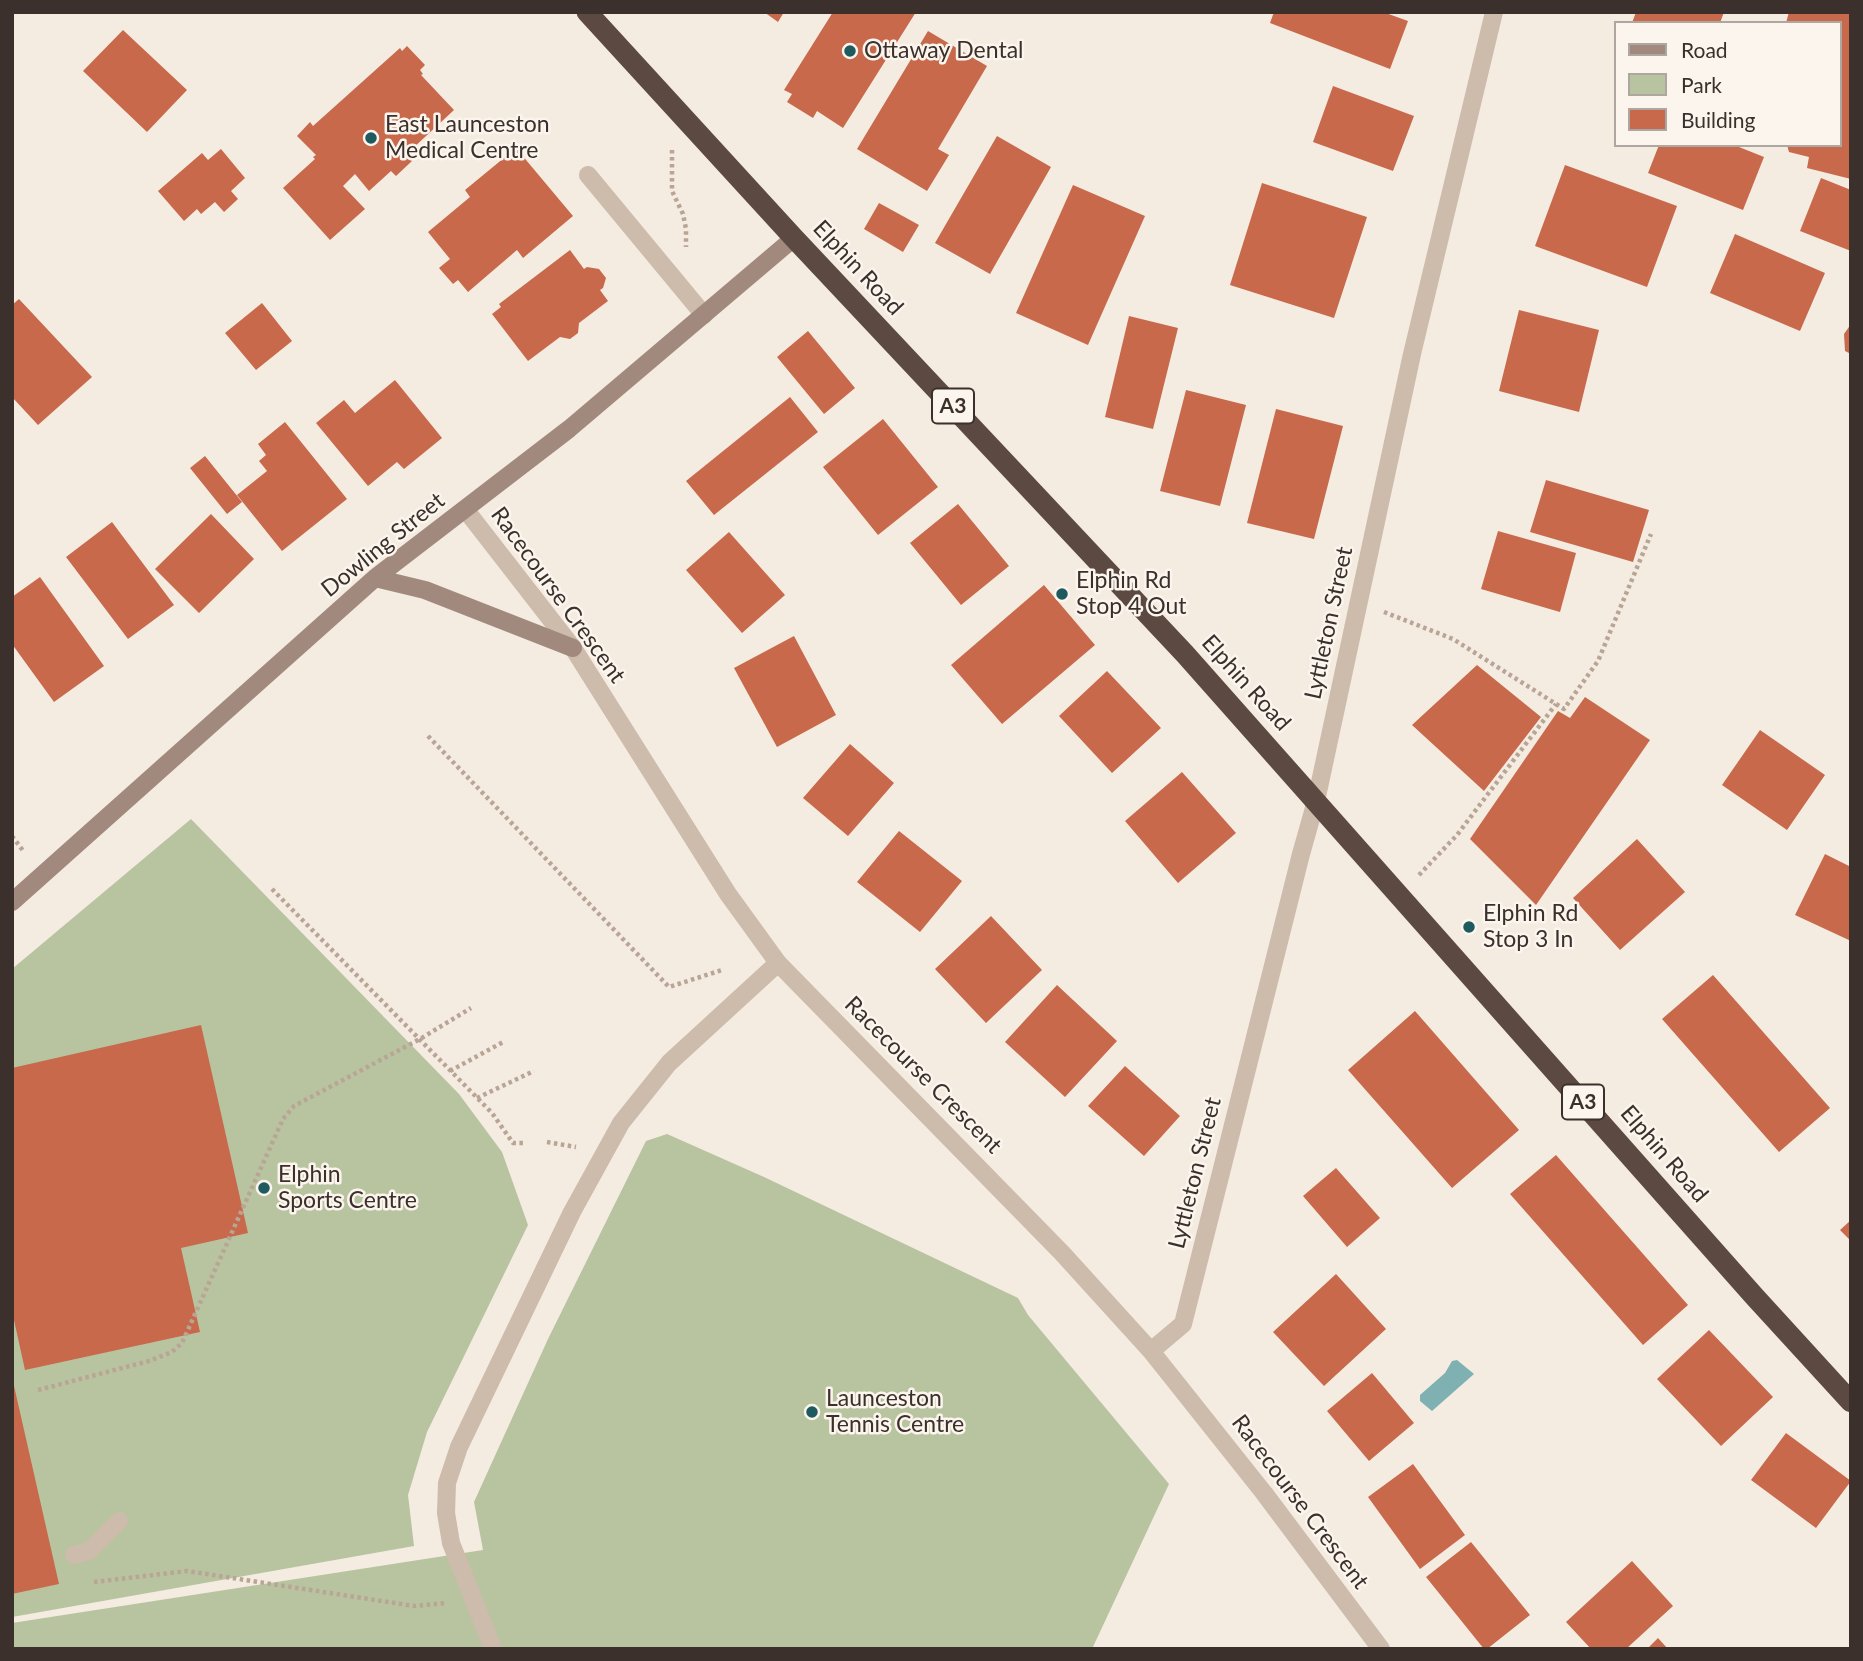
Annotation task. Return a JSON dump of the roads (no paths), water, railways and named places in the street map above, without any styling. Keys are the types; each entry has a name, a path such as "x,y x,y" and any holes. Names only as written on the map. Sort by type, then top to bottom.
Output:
{"highway":[{"name":"Elphin Road","path":"587,12 794,238 1105,566 1851,1402"}],"street":[{"name":"Lyttleton Street","path":"1151,1351 1183,1324 1316,801 1412,354 1494,12"},
{"path":"588,175 704,315"},
{"name":"Dowling Street","path":"12,902 376,578 569,429 794,238"},
{"name":"Racecourse Crescent","path":"465,509 573,648 728,894 778,963 1062,1252 1151,1351 1264,1493 1381,1649"},
{"path":"376,578 425,590 573,648"},
{"path":"493,1649 451,1543 447,1523 447,1483 459,1447 572,1212 621,1123 669,1063 778,963"},
{"path":"74,1555 89,1551 119,1521"}],"water":[{"path":"1457,1360 1474,1374 1432,1411 1420,1401 1420,1395 1445,1373 1452,1361"}],"place":[{"name":"Ottaway Dental","path":"850,51"},
{"name":"East Launceston Medical Centre","path":"371,138"},
{"name":"Elphin Rd Stop 4 Out","path":"1062,594"},
{"name":"Elphin Rd Stop 3 In","path":"1469,927"},
{"name":"Elphin Sports Centre","path":"264,1188"},
{"name":"Launceston Tennis Centre","path":"812,1412"}]}
